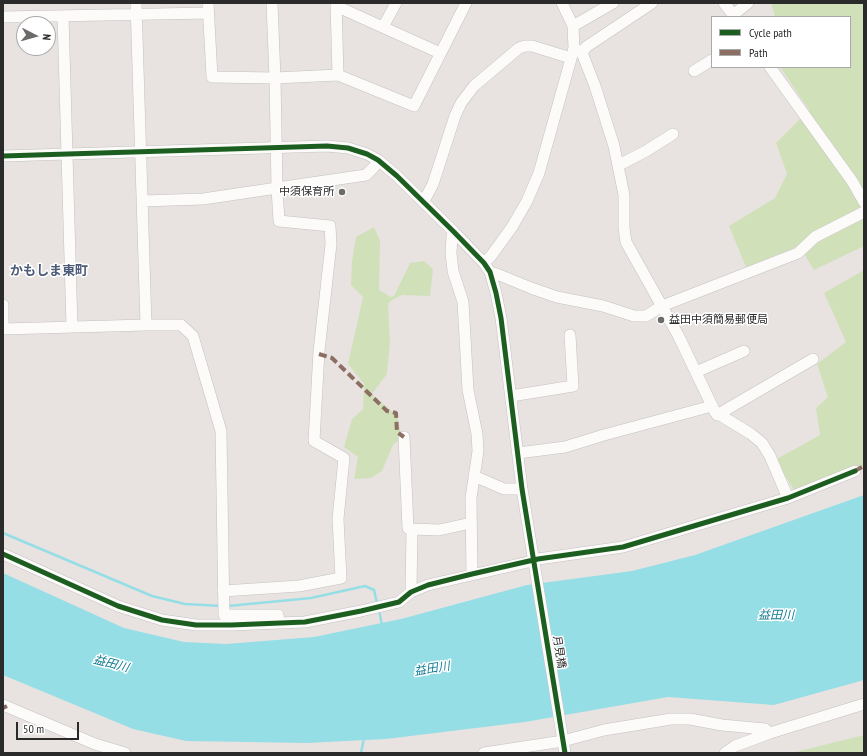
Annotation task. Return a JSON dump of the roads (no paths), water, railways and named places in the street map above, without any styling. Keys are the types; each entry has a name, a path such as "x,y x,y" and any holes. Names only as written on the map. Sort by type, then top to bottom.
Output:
{"street":[{"path":"136,3 146,325"},
{"path":"223,591 299,586 341,578 338,518 344,458 314,441 319,351 331,244 330,226 279,221 272,3"},
{"path":"383,27 396,3"},
{"path":"3,17 136,14 208,8 212,77 275,78 338,75 414,106 466,3"},
{"path":"562,3 573,26 576,53 595,86 619,165 624,195 624,228 626,242 662,306 715,411 751,434 762,443 770,456 788,498"},
{"path":"573,26 613,3"},
{"path":"424,201 434,184 455,116 461,103 474,86 519,48 532,46 576,53 652,3"},
{"path":"724,3 734,16 748,3"},
{"path":"338,75 336,4 440,53"},
{"path":"63,16 72,327"},
{"path":"487,268 491,256 512,227 527,201 538,173 576,53"},
{"path":"694,71 711,61"},
{"path":"771,68 852,181 864,202"},
{"path":"619,165 646,151 673,134"},
{"path":"3,156 327,146 348,148 378,160 397,176 424,201 487,268 497,274 530,288 557,297 603,306 634,316 646,316 662,306 798,253 815,237 864,212"},
{"path":"142,201 203,199 366,175 374,167 378,160"},
{"path":"454,232 452,236 451,253 453,272 463,302 466,331 468,390 477,434 478,451 471,498 472,574"},
{"name":"月見橋","path":"487,268 496,292 501,318 522,489 564,753"},
{"path":"3,305 3,329 146,325 181,326 193,336 221,431 224,615 278,615 279,623"},
{"path":"511,396 573,386 570,335"},
{"path":"696,372 744,351"},
{"path":"518,453 565,447 604,435 715,411 813,359"},
{"path":"404,437 408,528 439,530 471,523"},
{"path":"3,554 118,606 162,620 196,625 305,622 399,602 411,592 428,585 472,574 533,561 623,547 788,498 855,471"},
{"path":"474,476 504,489 522,489"},
{"path":"411,592 412,529"},
{"path":"725,753 735,746 770,733 864,704"},
{"path":"3,705 95,744 125,753"},
{"path":"484,753 671,719 690,719 722,726 765,729 770,733"}],"water":[{"name":"益田川","path":"864,495 864,680 774,705 668,697 525,722 386,739 307,743 186,741 133,729 3,675 3,573 124,628 184,642 226,644 314,637 401,619 527,585 632,571 695,555"}],"waterway":[{"path":"3,533 152,596 185,604 221,606"},
{"path":"228,606 311,598 365,586 374,590 377,603"},
{"path":"379,610 382,625"},
{"path":"361,753 364,738"}],"place":[{"name":"中須保育所","path":"342,192"},
{"name":"益田中須簡易郵便局","path":"661,320"}],"district":[{"name":"かもしま東町","path":"49,271"}]}
